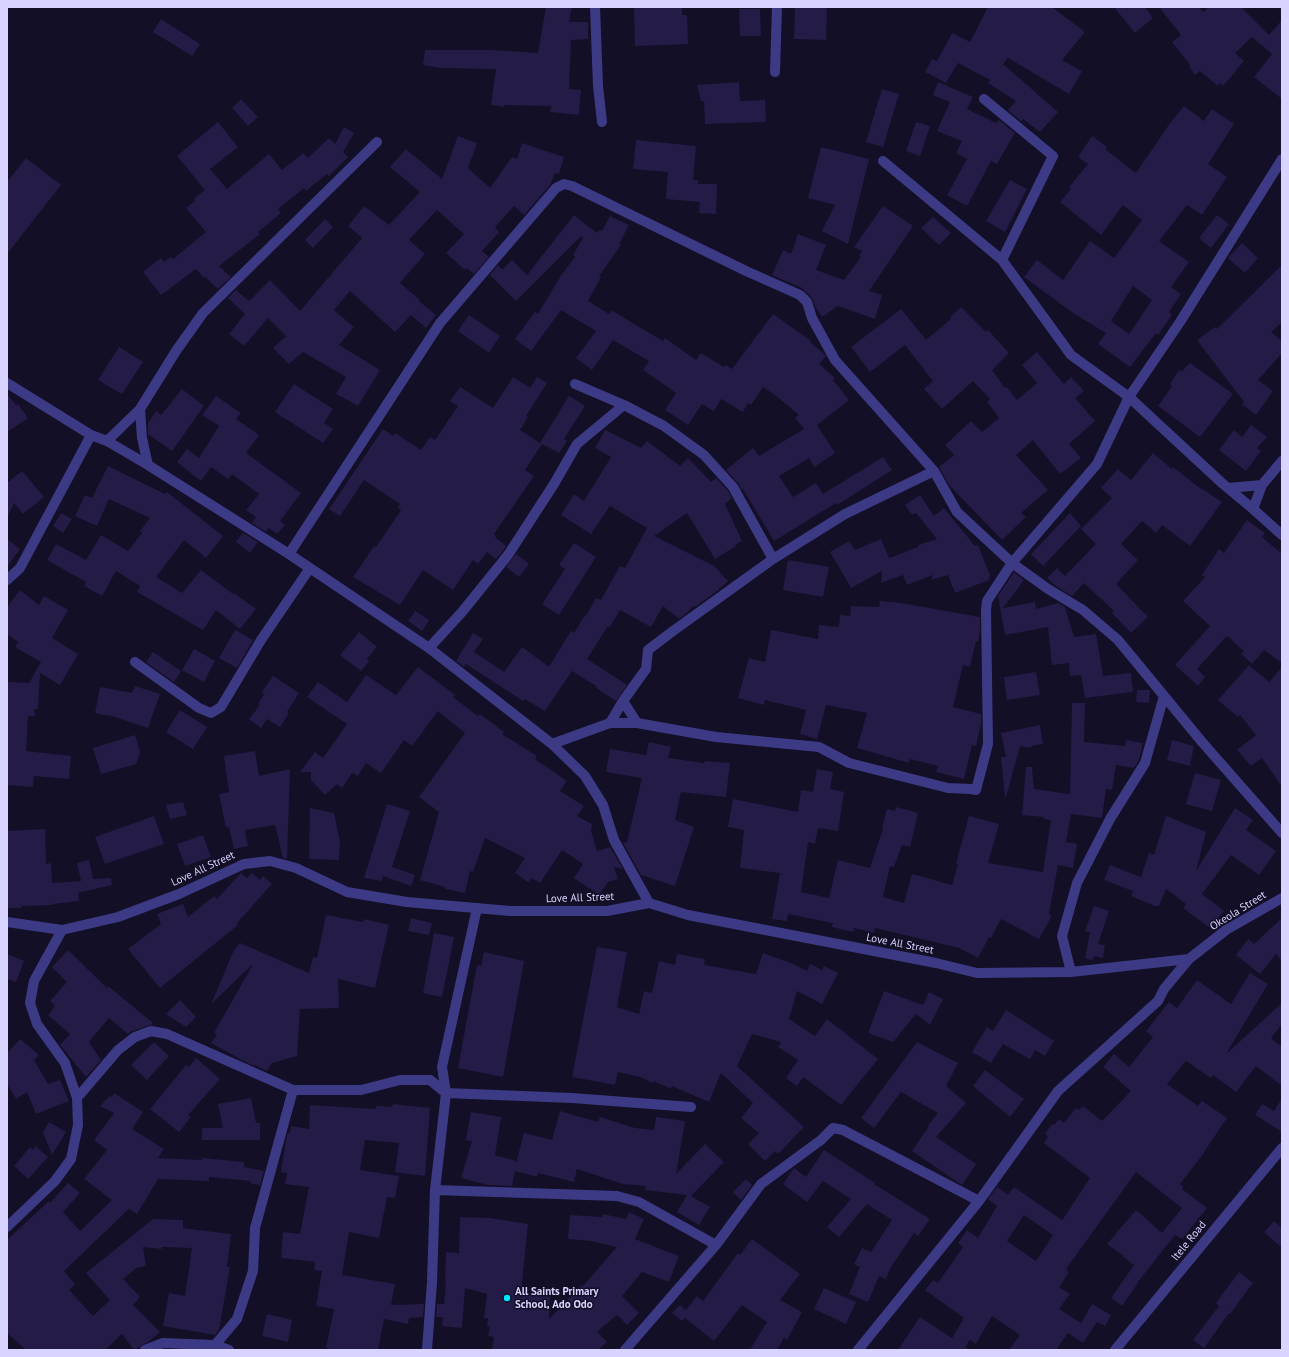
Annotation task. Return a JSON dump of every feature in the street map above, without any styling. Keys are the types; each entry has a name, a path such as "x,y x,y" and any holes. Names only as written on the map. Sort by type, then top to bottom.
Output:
{"street":[{"path":"595,7 598,86 602,122"},
{"path":"775,72 776,7"},
{"path":"984,99 1053,156 1002,260"},
{"path":"107,442 140,409 176,351 203,313 377,142"},
{"path":"552,744 610,723 637,723 716,737 819,747 850,763 948,788 976,790 988,744 987,601 1012,563 1097,464 1129,397 1180,322 1282,159"},
{"path":"882,161 1002,260 1071,355 1129,397 1228,488 1282,535"},
{"path":"289,554 440,323 556,188 564,184 572,186 746,272 800,295 808,302 812,318 835,360 934,471 957,512 1012,563 1048,589 1083,610 1118,640 1202,742 1282,833"},
{"path":"7,383 91,435 107,442 148,465 289,554 429,648 552,744 584,776 603,805 614,840 649,903"},
{"path":"575,384 624,404 664,426 704,455 733,487 774,559"},
{"path":"429,648 462,612 508,555 554,484 577,444 624,404"},
{"path":"140,409 142,438 148,465"},
{"path":"7,580 20,568 91,435"},
{"path":"1253,509 1262,485 1282,461"},
{"path":"610,723 623,701 646,669 648,650 672,631 774,559 845,514 934,471"},
{"path":"1228,488 1262,485"},
{"path":"135,662 199,708 211,713 221,707 261,640 310,568"},
{"path":"1071,972 1062,936 1077,883 1110,819 1145,762 1164,696"},
{"path":"623,701 637,723"},
{"name":"Love All Street","path":"7,922 62,930 118,917 179,894 244,864 270,861 296,868 348,892 407,902 510,911 607,911 649,903 688,915 928,962 976,973 1071,972 1189,959"},
{"name":"Okeola Street","path":"858,1350 979,1201 1058,1091 1158,1001 1164,989 1189,959 1226,930 1282,898"},
{"path":"427,1350 432,1282 435,1190 446,1093 442,1067 477,908"},
{"path":"7,1227 55,1181 71,1159 78,1125 77,1098 65,1063 36,1024 30,1003 34,981 62,930"},
{"path":"77,1098 118,1050 135,1037 151,1031 167,1034 293,1090 361,1090 400,1080 430,1080 446,1093 572,1098 692,1107"},
{"path":"215,1345 237,1319 253,1271 255,1228 293,1090"},
{"path":"625,1350 716,1245 761,1184 821,1140 833,1128 843,1130 979,1201"},
{"name":"Itele Road","path":"1115,1350 1282,1148"},
{"path":"435,1190 617,1196 639,1202 716,1245"},
{"path":"145,1350 163,1342 215,1345 229,1350"}],"building":[{"path":"546,7 572,7 569,22 588,22 588,39 571,40 569,89 581,90 579,115 550,112 551,106 504,105 504,107 491,105 496,69 440,68 423,65 425,50 493,50 538,53"},
{"path":"634,7 682,7 682,15 687,15 688,44 635,46"},
{"path":"795,7 827,7 826,40 794,39"},
{"path":"988,7 1052,7 1085,32 1062,60 1082,71 1069,94 1008,58 1003,64 1058,112 1040,132 1023,119 1022,122 1008,110 1016,101 988,83 990,80 958,63 946,83 925,72 932,59 937,61 952,33 970,42"},
{"path":"1114,7 1145,7 1153,18 1135,33"},
{"path":"1159,7 1199,7 1203,12 1209,7 1241,7 1269,35 1282,20 1282,99 1254,77 1272,54 1252,37 1235,53 1244,61 1223,86 1220,83 1218,86 1200,71 1195,75 1189,66 1190,65 1172,42 1181,35"},
{"path":"739,9 760,9 761,36 740,36"},
{"path":"161,19 200,44 192,56 153,32"},
{"path":"739,82 740,101 765,100 766,122 705,124 704,101 701,101 697,85"},
{"path":"938,82 973,97 967,109 996,123 999,120 1015,133 997,164 991,161 967,206 947,195 967,159 956,153 962,141 937,131 950,102 933,95"},
{"path":"882,89 899,94 883,147 866,142"},
{"path":"241,99 258,117 248,126 232,108"},
{"path":"1184,106 1204,121 1212,109 1234,124 1208,164 1227,177 1202,215 1187,205 1159,241 1189,262 1171,287 1181,294 1169,312 1172,315 1158,335 1156,333 1130,367 1098,344 1106,333 1073,313 1024,277 1037,260 1063,280 1090,241 1114,258 1142,220 1123,205 1101,235 1060,202 1071,189 1069,187 1088,164 1078,157 1092,136 1107,147 1105,149 1136,173 1168,126","holes":["1133,286 1152,300 1129,334 1111,321"]},
{"path":"218,122 238,147 210,169 227,189 269,154 282,170 303,153 308,158 329,138 335,144 344,127 354,133 343,152 348,157 329,176 327,174 306,191 304,188 278,209 281,213 258,232 260,234 219,266 231,277 218,289 205,277 204,278 196,269 161,295 143,272 161,258 164,262 171,257 173,259 206,232 186,208 205,190 177,156"},
{"path":"916,122 930,126 920,156 906,151"},
{"path":"458,136 477,143 468,168 490,188 512,157 517,159 522,143 564,157 559,174 555,173 550,185 524,215 514,206 495,227 499,232 482,251 489,257 474,274 467,268 465,270 446,253 464,234 437,210 409,240 425,254 400,283 436,315 426,328 411,315 395,332 350,291 334,310 354,327 339,345 380,370 358,406 336,394 346,377 303,352 289,364 273,348 286,336 268,318 244,346 229,334 245,314 228,298 236,290 249,301 270,280 300,311 362,238 348,226 364,206 389,225 420,192 390,167 406,149 442,179"},
{"path":"636,140 696,146 693,180 698,180 698,184 717,184 716,214 699,213 700,202 666,199 668,172 633,169"},
{"path":"821,147 869,159 848,244 822,231 835,205 808,198"},
{"path":"26,158 61,185 7,254 7,182"},
{"path":"1010,180 1027,189 1005,232 986,221"},
{"path":"883,206 913,226 869,291 882,295 875,319 838,306 822,317 812,298 802,288 772,275 783,250 791,254 798,234 826,245 816,270 844,280 861,257 859,256 862,251 854,247"},
{"path":"574,215 597,233 599,230 602,231 610,216 629,225 619,244 621,245 599,276 601,277 588,301 609,314 611,310 663,341 665,338 696,360 701,353 724,367 726,365 732,369 773,314 811,341 810,342 826,356 819,364 835,378 833,380 849,400 817,425 835,453 814,467 809,458 779,476 793,497 816,483 823,494 883,457 892,470 837,505 836,503 774,541 743,489 742,490 738,483 726,470 753,448 759,456 804,429 795,418 799,415 775,395 763,387 751,405 748,403 743,412 721,399 714,411 702,404 688,425 665,410 676,393 643,370 649,361 613,340 592,370 576,358 596,331 561,310 531,351 515,339 535,312 538,314 560,277 575,257 573,255 583,238 581,236 516,301 490,275 498,265 502,270 512,260 527,275"},
{"path":"1217,215 1229,224 1211,248 1199,238"},
{"path":"933,217 951,233 939,245 921,228"},
{"path":"325,219 333,227 313,248 305,240"},
{"path":"1242,243 1258,258 1245,273 1228,258"},
{"path":"1282,265 1282,322 1271,332 1282,341 1282,353 1258,380 1273,391 1256,415 1242,404 1244,402 1197,340 1215,327 1217,329"},
{"path":"961,307 986,332 988,330 1009,353 992,370 1005,388 1007,387 1017,400 1037,383 1022,365 1037,352 1064,384 1071,377 1084,391 1075,398 1095,421 1069,444 1081,458 1060,474 1033,440 1016,455 1048,490 1021,513 1026,517 1002,540 949,485 939,467 954,455 945,445 971,421 982,432 999,418 987,402 990,399 973,381 942,409 924,389 933,381 905,345 870,372 851,347 901,309 926,340 951,319 950,317"},
{"path":"469,315 500,336 489,353 458,331"},
{"path":"119,347 143,362 122,394 98,380"},
{"path":"1190,363 1233,394 1200,437 1158,406 1172,386 1170,384 1179,370 1182,371"},
{"path":"513,377 530,388 537,377 547,383 526,416 528,417 520,430 540,443 569,396 585,406 564,439 567,441 559,453 542,444 525,470 534,476 494,534 496,536 495,537 506,546 503,551 496,559 487,552 478,564 473,560 453,590 423,570 400,605 353,577 374,546 376,547 401,510 398,508 400,504 364,480 340,516 329,509 383,429 393,436 395,433 421,450 430,437 435,440 458,406 450,401 460,387 493,408"},
{"path":"294,384 333,409 324,423 333,429 323,443 275,412"},
{"path":"182,389 204,406 172,451 148,434 148,423 156,411 161,415"},
{"path":"7,394 16,405 18,404 28,418 7,432"},
{"path":"216,396 241,413 236,419 259,435 246,453 301,493 280,521 285,525 277,534 269,528 266,532 252,523 256,517 246,510 259,494 232,474 228,479 211,467 201,481 177,462 187,449 199,458 219,426 202,415"},
{"path":"1251,425 1267,437 1257,448 1261,451 1246,471 1219,450 1234,430 1242,437"},
{"path":"605,430 641,448 647,441 680,466 688,458 711,482 716,478 728,491 732,498 725,504 742,541 715,559 687,513 654,536 714,566 728,581 695,607 693,606 679,619 663,606 651,627 620,610 610,627 608,626 587,659 627,685 616,701 572,671 545,711 525,699 523,701 466,664 464,667 456,661 473,633 483,639 474,652 504,672 522,647 548,666 550,665 571,631 574,633 585,615 586,616 596,598 601,600 620,566 625,568 647,528 610,506 591,534 561,515 574,494 584,501 611,457 595,448"},
{"path":"1153,453 1172,469 1173,467 1201,489 1222,502 1190,546 1162,525 1156,533 1142,521 1121,544 1138,560 1116,584 1148,617 1131,633 1112,613 1114,611 1084,583 1072,596 1056,586 1047,578 1057,568 1065,576 1096,544 1081,529 1112,498 1101,488 1118,469 1131,480"},
{"path":"108,466 165,494 167,492 223,536 206,558 184,540 156,577 182,593 201,570 256,609 240,629 216,610 203,630 137,592 140,586 116,571 102,596 84,586 86,582 47,560 56,544 86,560 101,535 128,551 142,533 140,531 150,518 109,499 97,526 75,516 85,495 92,498"},
{"path":"22,471 44,497 23,514 14,503 7,518 7,483"},
{"path":"920,495 934,516 944,508 975,546 978,545 990,575 989,580 955,593 948,575 931,580 933,575 907,585 903,575 881,583 882,571 851,588 830,552 849,541 855,550 881,539 889,558 918,547 918,545 937,539 916,513 912,515 905,505"},
{"path":"61,513 72,519 63,533 53,526"},
{"path":"1070,513 1081,526 1043,566 1031,554"},
{"path":"1247,520 1265,533 1262,537 1282,554 1282,663 1264,650 1252,664 1241,654 1244,651 1227,636 1197,669 1205,677 1198,686 1175,665 1210,626 1183,601 1205,577 1202,575 1219,549 1224,553"},
{"path":"243,533 258,542 250,553 236,542"},
{"path":"7,539 20,549 7,567"},
{"path":"574,543 596,557 559,615 542,604 565,569 559,565"},
{"path":"516,554 529,564 519,577 506,567"},
{"path":"788,560 829,567 823,597 783,590"},
{"path":"1014,572 1024,580 1003,608 1035,602 1036,609 1058,603 1065,607 1074,637 1096,634 1103,676 1131,673 1133,692 1085,698 1081,675 1070,676 1069,663 1052,665 1048,627 1005,635 998,596"},
{"path":"20,590 39,605 44,596 68,610 52,638 78,654 60,685 40,673 38,709 34,709 35,716 28,716 26,751 71,756 69,779 34,776 33,787 7,785 7,682 29,683 41,662 15,647 18,642 7,634 7,607"},
{"path":"880,601 901,603 980,617 978,642 976,641 970,667 963,665 953,707 981,714 981,724 976,746 972,745 964,779 936,772 938,766 910,759 909,763 857,748 867,713 826,705 817,739 800,734 806,710 765,700 764,705 738,698 749,658 765,662 771,630 818,639 819,625 839,627 840,615 850,616 851,606 879,607"},
{"path":"415,611 429,620 422,631 408,621"},
{"path":"235,630 253,640 237,668 219,658"},
{"path":"359,632 377,647 367,659 369,661 361,671 340,655"},
{"path":"194,649 215,661 204,682 182,670"},
{"path":"153,652 181,671 174,682 146,662"},
{"path":"1249,665 1269,682 1282,667 1282,787 1262,758 1251,766 1237,750 1256,735 1240,715 1238,717 1218,700"},
{"path":"418,667 455,695 453,697 478,716 480,714 504,732 502,734 537,756 535,759 567,781 560,791 584,806 577,816 592,824 591,830 597,851 610,847 623,869 614,867 618,879 608,882 599,895 574,878 583,864 562,850 540,883 532,878 528,882 515,873 525,858 485,838 473,872 470,871 465,893 445,889 445,887 420,880 439,812 419,797 465,733 438,711 412,746 404,740 381,773 366,763 358,776 352,773 342,788 337,784 325,795 311,780 311,772 300,772 315,752 323,758 347,724 307,697 318,682 347,702 366,675 396,695"},
{"path":"1036,672 1040,695 1007,700 1004,677"},
{"path":"273,676 299,693 287,712 289,713 280,727 267,719 261,728 249,719 260,705 258,704 264,694 262,692"},
{"path":"135,686 160,694 148,728 115,717 95,713 100,687 132,693"},
{"path":"1137,690 1150,690 1149,703 1136,702"},
{"path":"1072,703 1085,703 1084,742 1125,746 1126,740 1143,743 1139,760 1134,768 1116,765 1112,790 1106,789 1102,818 1071,814 1066,842 1077,844 1073,868 1058,865 1049,914 1052,916 1039,939 1001,919 978,958 959,948 875,928 874,933 854,928 853,932 832,927 833,923 788,914 787,921 772,919 780,873 740,868 744,830 728,827 733,799 798,812 801,790 813,792 817,769 833,772 830,789 844,792 838,831 818,828 815,844 808,842 801,892 829,898 838,860 870,868 883,829 887,809 895,811 896,807 918,813 910,847 902,845 894,867 890,866 883,897 904,903 912,874 952,885 958,864 956,863 969,816 999,824 988,863 1043,872 1051,820 1044,819 1044,817 1022,815 1026,767 1032,767 1034,789 1070,794"},
{"path":"180,710 207,727 193,749 166,732"},
{"path":"1040,725 1043,744 1031,746 1031,748 1020,746 1005,797 1001,757 1006,757 1001,733"},
{"path":"135,735 140,752 136,764 101,774 93,748"},
{"path":"1172,740 1194,746 1190,766 1167,760"},
{"path":"649,742 671,747 668,758 704,763 705,761 730,763 726,797 681,792 675,820 694,827 675,886 641,875 623,843 627,842 642,778 606,772 610,749 646,755"},
{"path":"255,751 259,776 290,769 287,859 283,858 275,825 245,830 248,846 234,849 229,827 226,828 219,794 229,792 224,756"},
{"path":"1195,773 1221,780 1212,811 1186,804"},
{"path":"183,802 187,815 170,819 166,805"},
{"path":"387,804 410,811 392,867 415,875 411,886 383,876 382,881 364,878"},
{"path":"310,808 334,813 340,842 339,860 309,859"},
{"path":"1235,808 1253,820 1246,830 1276,851 1259,875 1231,855 1202,894 1224,911 1210,928 1183,908 1186,904 1166,889 1159,906 1155,906 1131,896 1133,891 1104,880 1110,865 1141,877 1149,853 1154,855 1166,816 1206,832 1196,871"},
{"path":"154,816 164,844 105,864 95,837"},
{"path":"45,829 46,864 51,863 52,883 81,881 77,863 89,860 93,879 111,878 112,885 78,893 79,901 53,905 7,908 7,831"},
{"path":"203,835 211,857 185,866 177,844"},
{"path":"241,873 247,878 252,873 260,880 263,876 272,884 237,923 238,925 160,988 128,949 161,924 157,914 183,904 188,917 214,896 217,899"},
{"path":"1094,906 1109,911 1098,944 1105,945 1103,958 1094,956 1092,960 1085,958 1090,932 1085,931"},
{"path":"326,915 363,922 364,919 389,925 375,988 338,979 339,1008 300,1009 297,1056 272,1063 267,1071 240,1059 211,1043 217,1035 214,1033 253,964 211,1004 234,950 240,943 309,973 313,957 317,958"},
{"path":"411,918 432,923 429,935 408,931"},
{"path":"1282,918 1282,961 1276,954 1260,974 1236,955 1248,939 1254,944"},
{"path":"434,933 454,937 442,997 423,993"},
{"path":"597,947 627,952 617,1007 639,1014 644,991 652,993 659,961 675,965 677,954 705,959 704,965 756,974 763,953 807,971 810,964 822,970 824,966 838,973 822,1004 797,991 789,1019 815,1036 827,1019 878,1059 841,1105 803,1077 797,1086 786,1078 798,1060 778,1047 781,1042 752,1034 737,1066 804,1127 778,1154 775,1151 765,1161 748,1144 759,1133 741,1118 753,1103 721,1073 709,1102 672,1086 671,1089 654,1081 653,1083 640,1077 618,1072 615,1085 572,1077"},
{"path":"68,950 107,988 108,986 153,1023 131,1031 128,1034 109,1018 89,1042 101,1060 86,1077 60,1045 70,1034 48,1015 55,1006 50,1001 67,982 52,967"},
{"path":"484,952 524,961 503,1077 458,1068 477,965 481,966"},
{"path":"7,954 24,961 16,982 7,979"},
{"path":"1250,973 1268,984 1226,1054 1282,1003 1282,1024 1271,1038 1282,1047 1282,1086 1256,1066 1236,1092 1213,1075 1211,1078 1186,1061 1167,1084 1198,1106 1202,1101 1227,1118 1204,1153 1180,1184 1184,1187 1182,1189 1207,1208 1182,1239 1175,1235 1137,1283 1122,1306 1111,1298 1134,1265 1107,1244 1136,1210 1162,1233 1182,1208 1136,1172 1066,1269 1069,1272 1059,1287 1070,1294 1059,1309 1081,1323 1092,1304 1111,1315 1105,1326 1097,1322 1083,1343 1068,1333 1056,1350 1009,1350 1020,1335 992,1316 976,1344 970,1340 965,1347 970,1350 898,1350 920,1317 952,1338 964,1318 925,1290 933,1280 938,1283 963,1247 958,1243 967,1230 978,1238 997,1206 988,1199 997,1187 1008,1195 1014,1187 1062,1220 1063,1219 1090,1178 1044,1143 1048,1137 1045,1134 1052,1124 1054,1125 1059,1119 1064,1123 1076,1108 1079,1110 1083,1106 1102,1121 1131,1091 1103,1067 1114,1054 1129,1067 1153,1037 1146,1031 1169,1002 1177,1008 1197,980 1231,1004","holes":["1024,1215 1053,1235 1036,1261 1007,1241"]},
{"path":"884,991 923,1005 929,992 943,999 930,1025 916,1014 893,1042 868,1033"},
{"path":"180,1000 196,1017 186,1027 166,1014"},
{"path":"1006,1010 1054,1041 1045,1056 1035,1050 1030,1059 1003,1044 991,1063 972,1052 987,1027 993,1031"},
{"path":"20,1039 39,1055 34,1060 48,1084 60,1080 69,1101 36,1114 27,1092 16,1099 7,1084 7,1053"},
{"path":"154,1042 169,1056 147,1080 131,1065"},
{"path":"917,1042 958,1063 946,1086 966,1103 936,1137 976,1164 962,1185 912,1151 929,1126 928,1125 938,1113 901,1092 874,1128 861,1118"},
{"path":"196,1058 220,1079 188,1115 191,1117 179,1132 150,1109 186,1065 189,1067"},
{"path":"985,1070 1024,1099 1010,1117 973,1086"},
{"path":"114,1093 143,1112 132,1129 164,1149 158,1158 202,1160 202,1158 244,1162 244,1167 264,1171 260,1185 250,1183 251,1181 209,1177 209,1181 158,1179 137,1214 129,1209 64,1271 75,1284 69,1290 93,1316 110,1300 86,1273 153,1219 183,1220 183,1228 231,1234 227,1267 230,1267 219,1330 215,1335 163,1326 169,1293 185,1296 192,1248 162,1247 162,1249 143,1247 146,1266 136,1268 123,1279 140,1297 133,1305 160,1332 148,1342 134,1350 122,1334 105,1350 26,1350 7,1333 7,1240 49,1201 50,1203 68,1183 80,1193 63,1212 80,1231 112,1200 84,1179 107,1150 94,1140 114,1113 100,1106 110,1096 112,1097"},
{"path":"251,1098 256,1123 260,1123 260,1140 202,1140 202,1128 223,1128 218,1104"},
{"path":"1282,1098 1282,1132 1255,1115 1262,1104 1274,1111"},
{"path":"393,1104 430,1108 425,1176 395,1172 399,1143 365,1140 360,1170 399,1176 395,1198 387,1197 379,1238 349,1232 342,1275 395,1284 391,1305 424,1304 423,1317 409,1318 408,1324 384,1319 378,1350 336,1350 326,1348 334,1309 316,1306 322,1271 314,1270 315,1262 281,1258 283,1232 300,1234 309,1187 285,1184 287,1173 281,1172 286,1139 288,1133 290,1133 291,1126 309,1129 310,1105 376,1109 376,1106 392,1107"},
{"path":"560,1111 598,1122 600,1117 635,1128 654,1130 656,1117 685,1121 676,1174 705,1144 724,1162 691,1196 710,1207 699,1225 677,1212 687,1195 645,1190 646,1186 623,1184 577,1169 574,1182 538,1173 537,1177 515,1171 512,1186 488,1185 461,1178 472,1141 466,1140 471,1112 501,1117 495,1155 516,1161 516,1164 524,1133 552,1140"},
{"path":"49,1122 66,1132 52,1155 43,1132"},
{"path":"35,1146 48,1157 28,1179 14,1166 30,1147 33,1150"},
{"path":"824,1150 875,1183 874,1184 930,1219 918,1236 914,1233 891,1267 886,1279 879,1276 868,1302 849,1294 860,1267 854,1264 862,1248 871,1252 892,1220 867,1204 839,1237 827,1227 851,1199 823,1181 807,1202 783,1184 794,1168 806,1177"},
{"path":"746,1179 752,1185 741,1200 733,1192"},
{"path":"629,1212 644,1219 635,1239 679,1256 669,1282 642,1272 622,1296 639,1313 627,1325 617,1315 597,1332 607,1342 598,1350 492,1350 494,1337 488,1336 490,1327 487,1326 488,1318 484,1318 487,1294 465,1288 462,1328 442,1326 443,1317 436,1317 437,1304 444,1304 446,1252 459,1253 460,1217 490,1218 528,1224 521,1293 550,1294 549,1319 582,1285 583,1286 617,1247 591,1241 568,1239 570,1215 602,1217 603,1214 626,1219"},
{"path":"1274,1221 1282,1228 1282,1248 1264,1232"},
{"path":"752,1239 800,1274 780,1300 802,1312 787,1340 784,1338 777,1350 750,1350 767,1322 742,1305 714,1341 685,1318 682,1321 672,1313 680,1305 686,1310 697,1296 703,1301 738,1253 740,1255"},
{"path":"1239,1272 1253,1283 1204,1348 1193,1340 1219,1306 1216,1303"},
{"path":"824,1288 856,1302 846,1324 814,1309"},
{"path":"267,1314 292,1320 288,1342 262,1336"}],"place":[{"name":"All Saints Primary School, Ado Odo","path":"507,1298"}]}
